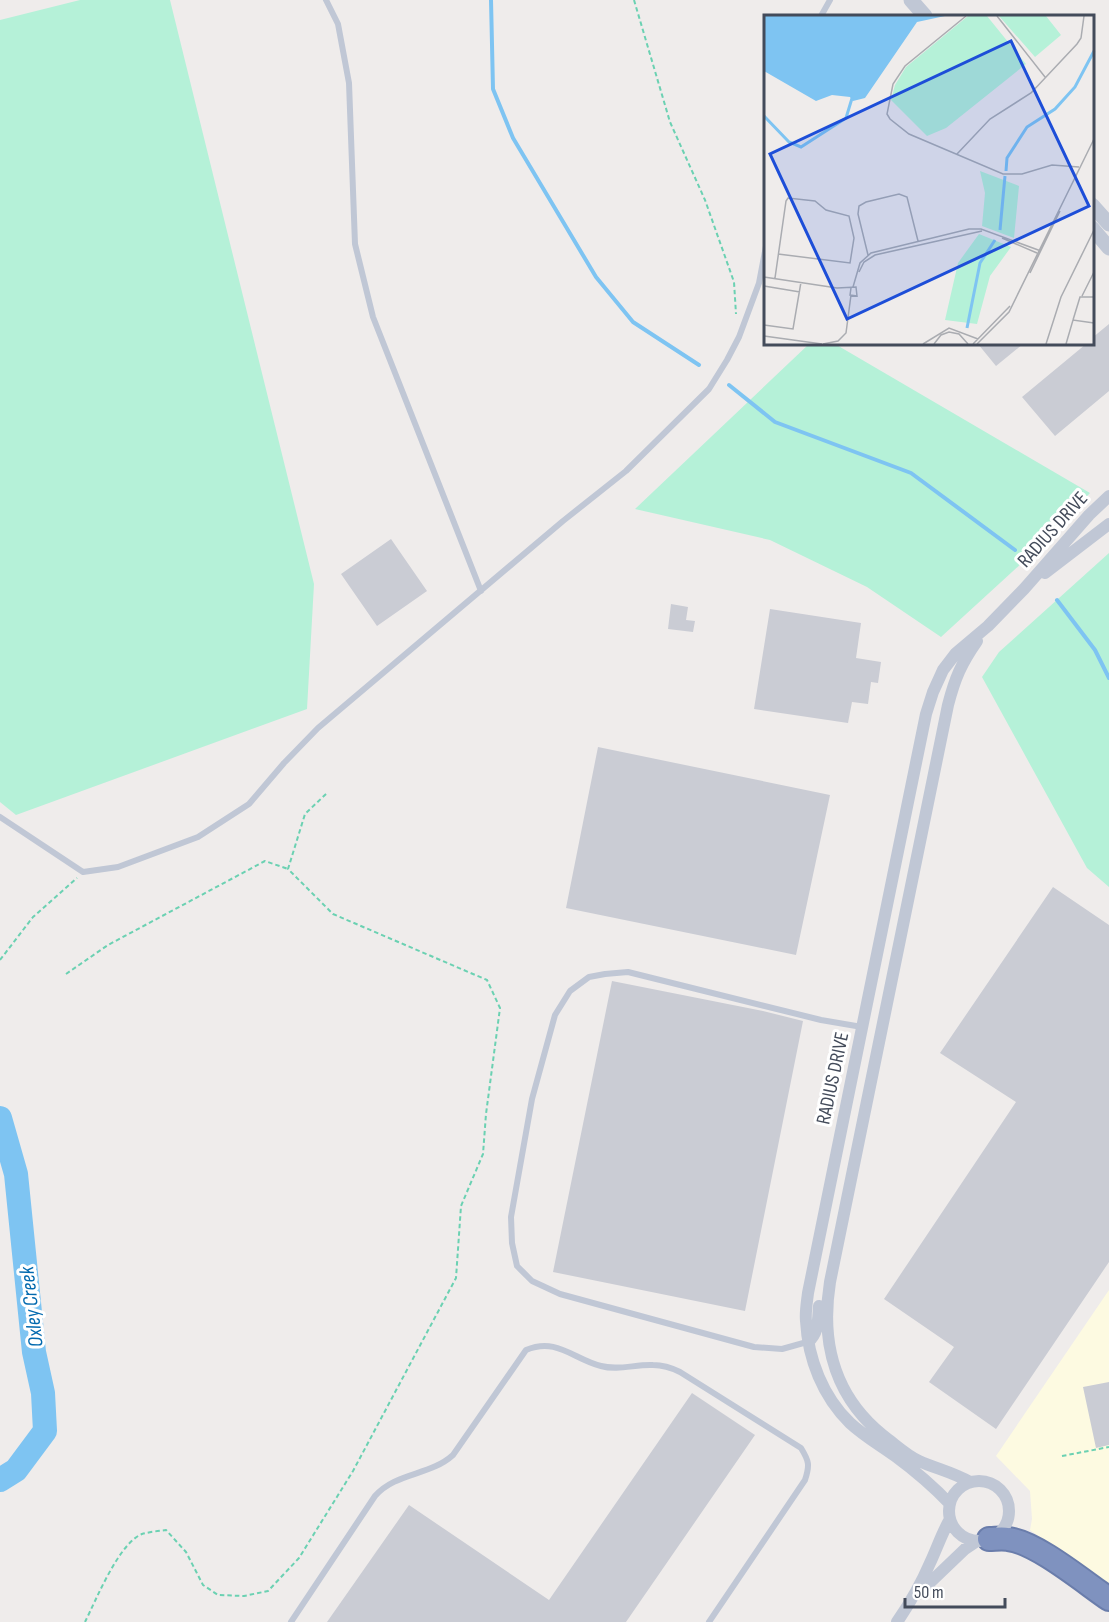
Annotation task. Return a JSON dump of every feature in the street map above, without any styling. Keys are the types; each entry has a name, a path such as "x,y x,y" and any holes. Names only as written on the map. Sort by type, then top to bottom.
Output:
{"highway":[{"path":"983,1540 1008,1539 1040,1551 1109,1599"}],"street":[{"path":"911,0 924,15"},
{"path":"1094,207 1109,224"},
{"path":"1094,230 1109,248"},
{"name":"RADIUS DRIVE","path":"950,1504 934,1487 851,1424 835,1406 814,1365 808,1341 806,1318 808,1293 926,714 933,692 956,653 988,626 1109,496"},
{"name":"RADIUS DRIVE","path":"1024,589 1109,524"},
{"name":"RADIUS DRIVE","path":"970,1482 955,1474 918,1461 880,1434 864,1419 849,1399 835,1369 826,1324 827,1300 843,1216 954,681 964,660 988,626"},
{"path":"876,964 886,962 889,955 903,885 919,844"},
{"path":"843,1118 856,1086 876,1004 881,1000 887,1001"},
{"path":"808,1341 814,1337 817,1330 823,1278 831,1242 843,1216"},
{"path":"808,1341 817,1344 824,1351 835,1369"},
{"path":"897,1622 913,1600 964,1549 983,1540 1003,1529 1007,1522 1009,1514 1006,1498 1002,1492 991,1483 970,1482 957,1490 950,1504 950,1519 960,1534 968,1539 983,1540"},
{"path":"913,1600 950,1519"}],"lane":[{"path":"327,0 338,24 349,83 355,244 373,317 481,591"},
{"path":"822,15 830,0"},
{"path":"0,817 83,872 118,867 198,837 249,804 318,728 563,521 626,471 709,390 739,337 759,283 764,252"},
{"path":"808,1341 782,1349 754,1347 560,1294 532,1281 518,1266 512,1243 511,1217 532,1099 555,1016 570,991 589,977 628,972 821,1020 862,1027"},
{"path":"291,1622 383,1486 444,1463 453,1455 526,1350 544,1345 601,1366 619,1368 653,1365 665,1366 681,1372 801,1448 808,1460 806,1480 709,1622"}],"path":[{"path":"634,0 670,122 705,200 734,282 739,337"},
{"path":"288,869 305,814 327,793"},
{"path":"66,974 108,945 265,861 288,869 333,914 487,980 500,1008 483,1154 461,1206 456,1278 353,1471 299,1558 268,1590 244,1596 218,1595 203,1585 186,1552 166,1530 140,1535 124,1548 85,1622"},
{"path":"0,960 33,917 83,872"},
{"path":"1062,1456 1109,1447"}],"shaded area":[{"path":"1109,1290 1109,1585 1030,1530 1032,1519 1030,1491 996,1456"}],"green space":[{"path":"80,0 170,0 314,584 307,709 16,815 0,802 0,20"},
{"path":"808,345 837,345 1090,493 1035,551 941,637 867,587 770,540 635,509"},
{"path":"1109,553 1109,887 1087,868 982,677 999,652"}],"building":[{"path":"1109,324 1109,391 1055,436 1022,397 1085,345 1094,345 1094,336"},
{"path":"979,345 1022,345 996,366"},
{"path":"391,539 427,591 377,626 341,574"},
{"path":"671,604 688,607 686,620 695,621 693,632 668,629"},
{"path":"770,609 861,623 856,658 881,662 878,683 871,682 868,704 852,702 848,723 754,709"},
{"path":"598,747 830,795 796,955 566,908"},
{"path":"1053,887 1109,925 1109,1262 996,1429 929,1382 954,1347 884,1299 1016,1102 940,1053"},
{"path":"612,981 803,1021 745,1311 553,1272"},
{"path":"1109,1382 1109,1445 1096,1448 1083,1387"},
{"path":"692,1393 755,1435 626,1622 327,1622 409,1505 549,1600"}],"waterway":[{"path":"491,0 493,89 513,138 596,277 633,322 699,365"},
{"path":"729,385 775,422 911,473 1015,550"},
{"path":"1057,600 1095,650 1109,678"},
{"name":"Oxley Creek","path":"0,1118 16,1174 34,1352 43,1393 45,1431 16,1470 0,1480"}]}
